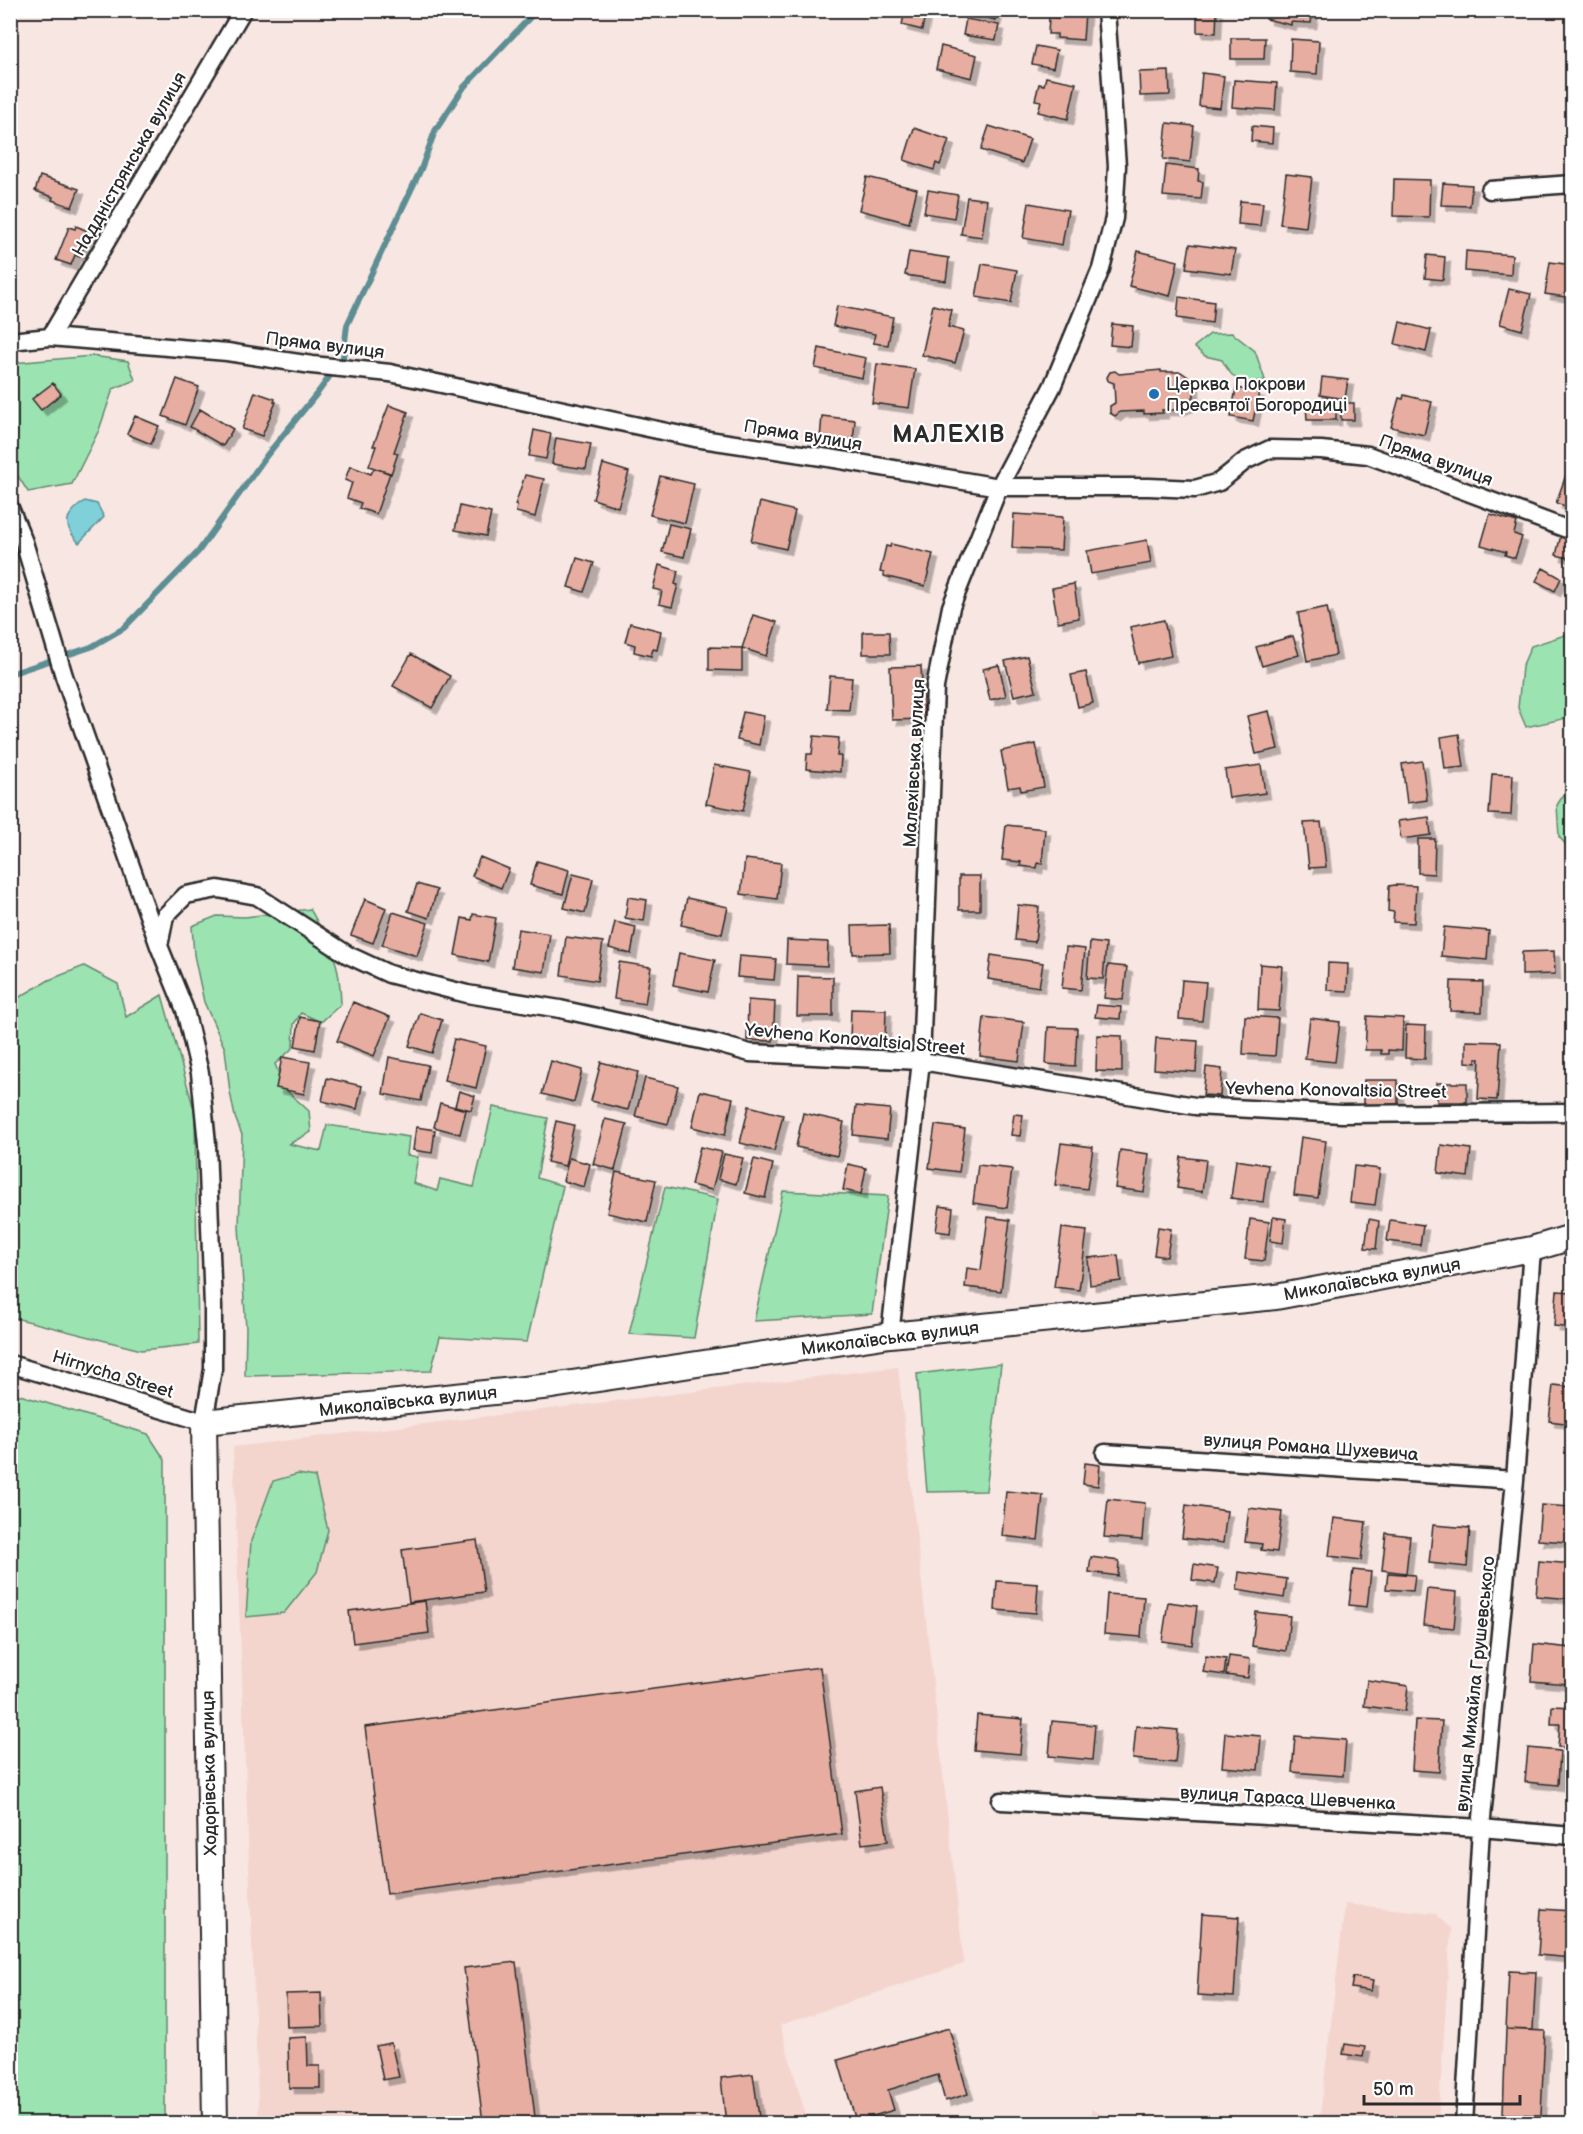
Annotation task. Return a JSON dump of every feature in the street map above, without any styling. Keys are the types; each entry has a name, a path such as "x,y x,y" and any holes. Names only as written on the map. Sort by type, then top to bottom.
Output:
{"main road":[{"name":"Миколаївська вулиця","path":"204,1422 552,1386 890,1335 1276,1297 1532,1249 1572,1237"},
{"name":"Ходорівська вулиця","path":"204,1422 215,2124"}],"street":[{"name":"Наддністрянська вулиця","path":"50,337 243,10"},
{"name":"Малехівська вулиця","path":"890,1335 921,1061 935,687 951,607 999,487 1052,387 1101,269 1114,218 1117,166 1106,10"},
{"path":"1490,190 1572,184"},
{"name":"Пряма вулиця","path":"10,341 50,337 227,352 312,365 390,373 695,438 999,487 1195,489 1219,482 1245,461 1270,449 1321,450 1368,455 1572,531"},
{"path":"10,508 24,542 64,676 159,946 185,1010 200,1073 207,1144 213,1369 204,1422"},
{"name":"Yevhena Konovaltsia Street","path":"159,946 165,916 186,895 218,889 257,896 348,955 389,974 467,994 560,1009 750,1053 921,1061 1195,1106 1342,1114 1572,1112"},
{"name":"вулиця Михайла Грушевського","path":"1464,2124 1481,1828 1515,1480 1532,1249"},
{"name":"Hirnycha Street","path":"10,1364 204,1422"},
{"name":"вулиця Романа Шухевича","path":"1105,1453 1515,1480"},
{"name":"вулиця Тараса Шевченка","path":"1001,1801 1481,1828 1572,1836"}],"shaded area":[{"path":"898,1367 964,1964 780,2025 808,2123 259,2123 233,1447"},
{"path":"1345,1904 1434,1913 1451,1929 1438,2123 1319,2124"},
{"path":"1091,2109 1117,2123 1092,2123"}],"green space":[{"path":"1232,333 1255,351 1265,380 1244,382 1239,380 1230,373 1222,360 1205,356 1194,347 1210,334"},
{"path":"92,356 128,361 135,380 113,389 99,430 72,484 28,492 11,465 11,365"},
{"path":"1572,634 1572,717 1526,727 1518,708 1522,667 1531,646"},
{"path":"1572,782 1572,851 1559,837 1557,805"},
{"path":"310,909 333,954 339,976 341,1004 321,1022 301,1013 294,1024 293,1048 275,1064 285,1089 309,1111 311,1132 289,1144 321,1151 327,1125 409,1137 407,1155 418,1157 413,1183 437,1191 440,1179 474,1187 493,1107 548,1118 537,1178 563,1186 527,1342 440,1337 431,1371 245,1376 246,1328 239,1227 242,1135 235,1117 230,1092 225,1049 204,1002 194,955 192,926 217,916 245,917"},
{"path":"84,966 118,984 126,1017 162,995 195,1113 198,1344 141,1350 11,1317 11,1002 49,980"},
{"path":"665,1187 718,1199 694,1338 629,1334"},
{"path":"783,1191 888,1196 872,1314 754,1321"},
{"path":"1001,1364 986,1491 927,1492 917,1374"},
{"path":"10,1392 148,1434 165,1460 165,2123 11,2123"},
{"path":"298,1474 315,1477 328,1530 317,1572 284,1613 246,1617 251,1541 273,1481"}],"water":[{"path":"85,501 97,504 104,517 79,543 70,531 68,520 73,511"}],"building":[{"path":"905,10 926,10 922,30 902,25"},
{"path":"1003,10 1003,13 997,12 995,20 961,11"},
{"path":"1197,10 1217,10 1216,33 1197,32"},
{"path":"1267,10 1313,10 1311,23 1291,22 1291,25 1266,19"},
{"path":"1058,11 1085,13 1083,40 1057,38 1057,34 1048,34 1049,17 1058,18"},
{"path":"966,19 999,25 996,40 963,35"},
{"path":"1231,38 1265,38 1264,59 1231,59"},
{"path":"1291,39 1319,41 1317,74 1290,72"},
{"path":"941,46 977,55 972,78 936,69"},
{"path":"1036,46 1057,50 1053,68 1032,64"},
{"path":"1169,71 1170,95 1140,96 1139,72"},
{"path":"1202,73 1224,76 1220,108 1199,106"},
{"path":"1046,77 1076,83 1068,119 1038,112 1041,101 1035,100 1039,84 1044,85"},
{"path":"1234,80 1277,83 1275,110 1232,107"},
{"path":"1167,123 1194,126 1190,162 1163,159"},
{"path":"989,126 1030,139 1022,163 981,150"},
{"path":"1252,126 1273,128 1272,143 1251,141"},
{"path":"914,128 949,140 940,165 936,163 934,170 904,160"},
{"path":"1166,165 1199,169 1198,181 1203,182 1201,199 1163,196"},
{"path":"1286,174 1312,177 1306,227 1280,224"},
{"path":"40,176 79,189 72,207 35,191"},
{"path":"867,177 917,189 909,223 859,210"},
{"path":"1394,179 1430,180 1429,217 1393,216"},
{"path":"1443,183 1472,185 1470,206 1441,205"},
{"path":"928,190 958,195 954,218 924,213"},
{"path":"967,197 987,200 982,237 961,234"},
{"path":"1240,201 1263,203 1260,226 1238,224"},
{"path":"1029,203 1068,210 1062,245 1023,238"},
{"path":"76,226 90,232 80,257 75,255 71,265 56,260 69,227 75,229"},
{"path":"1190,244 1235,250 1231,274 1186,268"},
{"path":"1138,251 1178,261 1170,296 1129,286"},
{"path":"1466,251 1512,255 1511,275 1465,271"},
{"path":"909,252 949,258 946,281 905,275"},
{"path":"1427,255 1445,257 1443,280 1425,278"},
{"path":"1550,262 1572,265 1572,298 1545,294"},
{"path":"982,264 1017,270 1011,303 976,297"},
{"path":"1509,289 1531,294 1522,330 1500,324"},
{"path":"1179,297 1214,302 1212,323 1177,318"},
{"path":"933,305 952,310 948,327 964,331 955,363 922,355"},
{"path":"837,306 893,317 888,345 873,343 875,334 833,326"},
{"path":"1400,322 1431,330 1426,352 1395,344"},
{"path":"1112,324 1133,326 1131,347 1110,345"},
{"path":"819,348 866,358 862,378 815,368"},
{"path":"877,364 915,369 909,408 872,403"},
{"name":"Церква Покрови Пресвятої Богородиці","path":"1161,370 1161,372 1181,372 1191,379 1194,384 1194,396 1188,406 1177,410 1162,410 1163,413 1120,412 1115,416 1110,413 1110,406 1115,403 1114,383 1108,381 1107,377 1110,372 1115,371 1119,374"},
{"path":"1322,377 1348,380 1345,399 1320,395"},
{"path":"177,379 199,387 185,425 163,416"},
{"path":"53,383 61,394 41,410 32,399"},
{"path":"1236,388 1259,392 1253,421 1231,417"},
{"path":"255,392 275,399 274,402 276,402 262,436 242,429"},
{"path":"1404,395 1432,402 1424,435 1391,427 1399,398 1403,399"},
{"path":"1336,403 1336,420 1307,420 1306,404"},
{"path":"1341,403 1354,403 1354,420 1341,420"},
{"path":"389,405 408,412 394,452 398,453 391,474 369,466 376,446 373,446"},
{"path":"200,409 233,429 223,446 190,427"},
{"path":"135,416 159,426 151,444 127,434"},
{"path":"822,416 855,420 853,442 820,439"},
{"path":"534,430 551,434 546,459 529,456"},
{"path":"556,438 591,444 586,469 552,464"},
{"path":"603,464 629,472 618,507 593,499"},
{"path":"350,466 371,474 374,468 390,473 376,514 359,508 361,503 347,498 352,483 345,480"},
{"path":"525,475 544,479 535,517 516,512 517,505 515,505"},
{"path":"1566,475 1572,477 1572,509 1556,503"},
{"path":"660,476 694,484 685,523 650,515"},
{"path":"760,502 795,511 786,549 751,541"},
{"path":"460,506 491,513 486,536 455,530"},
{"path":"1014,514 1063,517 1061,550 1012,548"},
{"path":"1490,514 1517,522 1514,534 1522,537 1515,558 1505,555 1506,552 1481,545"},
{"path":"669,524 691,529 684,557 662,552"},
{"path":"1561,535 1572,538 1572,559 1556,555"},
{"path":"1147,540 1151,563 1091,574 1087,551"},
{"path":"891,544 933,554 925,586 884,576 884,573 880,572 886,546 890,547"},
{"path":"577,558 594,563 584,592 568,587"},
{"path":"659,565 678,571 675,584 678,585 672,607 659,604 662,591 653,589"},
{"path":"1543,568 1561,578 1555,591 1536,581"},
{"path":"1074,584 1079,618 1058,622 1052,588"},
{"path":"1327,607 1336,655 1307,661 1298,613"},
{"path":"753,615 777,622 766,656 742,648"},
{"path":"1164,620 1171,656 1138,663 1130,627"},
{"path":"630,623 661,631 657,650 653,649 651,656 634,652 635,645 625,642"},
{"path":"863,632 889,632 890,654 863,654"},
{"path":"1293,636 1299,655 1262,666 1256,647"},
{"path":"709,647 742,648 742,671 709,670"},
{"path":"411,654 450,676 432,708 393,686"},
{"path":"1027,656 1036,691 1014,696 1005,661"},
{"path":"999,665 1006,696 990,700 983,669"},
{"path":"921,666 924,719 892,720 890,667"},
{"path":"1086,672 1093,703 1078,707 1071,675"},
{"path":"830,676 852,678 849,710 827,709"},
{"path":"1269,711 1278,749 1256,754 1247,716"},
{"path":"743,712 764,716 759,745 737,740"},
{"path":"1459,734 1464,767 1445,769 1441,737"},
{"path":"814,736 839,738 837,756 841,756 840,772 806,769 807,754 812,754"},
{"path":"1036,744 1044,787 1021,791 1020,786 1008,788 1001,751"},
{"path":"1422,761 1427,800 1407,803 1402,764"},
{"path":"714,765 751,772 743,811 706,804"},
{"path":"1261,765 1265,793 1229,798 1225,770"},
{"path":"1492,774 1513,775 1511,815 1489,814"},
{"path":"1429,817 1431,835 1401,839 1398,821"},
{"path":"1321,822 1326,867 1309,868 1304,823"},
{"path":"1006,825 1045,829 1042,864 1038,863 1037,868 1020,866 1021,862 1002,860"},
{"path":"1418,839 1435,839 1434,874 1418,873"},
{"path":"480,857 509,869 501,888 472,876"},
{"path":"745,859 781,863 777,899 741,894"},
{"path":"537,861 569,870 563,894 530,885"},
{"path":"573,874 593,879 585,913 564,908"},
{"path":"959,876 980,876 980,910 959,910"},
{"path":"417,884 437,890 429,918 408,911"},
{"path":"1389,886 1416,886 1414,923 1393,922 1394,912 1388,911"},
{"path":"628,897 647,900 644,921 625,918"},
{"path":"687,898 728,907 722,934 681,925"},
{"path":"365,899 386,908 373,943 351,935"},
{"path":"1018,905 1039,907 1035,942 1015,940"},
{"path":"393,912 428,923 417,956 382,945"},
{"path":"473,914 496,918 488,962 455,955 462,918 472,920"},
{"path":"615,922 636,927 631,954 609,948"},
{"path":"889,925 890,953 853,954 852,926"},
{"path":"1444,927 1489,931 1487,960 1441,956"},
{"path":"518,929 550,934 544,972 512,967"},
{"path":"566,937 603,942 597,981 561,975"},
{"path":"787,940 828,942 827,966 786,964"},
{"path":"1090,942 1106,944 1103,979 1087,978"},
{"path":"1066,947 1085,949 1081,990 1062,988"},
{"path":"1554,951 1555,974 1522,975 1522,952"},
{"path":"679,953 715,960 708,992 673,985"},
{"path":"991,955 1043,963 1039,987 988,979"},
{"path":"739,956 776,959 774,980 737,977"},
{"path":"619,962 651,967 645,1004 614,999"},
{"path":"1328,963 1348,964 1347,991 1327,990"},
{"path":"1260,964 1282,966 1279,1011 1258,1010"},
{"path":"1108,965 1127,967 1123,1000 1104,998"},
{"path":"798,976 833,977 833,1016 797,1016"},
{"path":"1182,980 1206,982 1202,1021 1179,1019"},
{"path":"1451,981 1483,982 1482,1012 1450,1011"},
{"path":"748,1000 775,1002 773,1041 747,1040"},
{"path":"353,1002 390,1017 374,1056 337,1041"},
{"path":"1097,1005 1121,1007 1120,1019 1095,1017"},
{"path":"851,1009 886,1010 885,1041 850,1040"},
{"path":"420,1013 442,1020 432,1053 409,1046"},
{"path":"1245,1016 1278,1018 1275,1056 1243,1054"},
{"path":"1367,1016 1403,1018 1402,1051 1388,1050 1388,1054 1381,1054 1381,1050 1365,1050"},
{"path":"300,1017 320,1021 315,1050 295,1046"},
{"path":"984,1017 1024,1022 1019,1061 980,1056"},
{"path":"1310,1018 1340,1022 1335,1062 1305,1059"},
{"path":"1406,1025 1426,1026 1425,1059 1405,1058"},
{"path":"1048,1027 1077,1028 1075,1066 1046,1064"},
{"path":"1097,1035 1122,1036 1122,1072 1096,1071"},
{"path":"1156,1038 1198,1041 1196,1072 1154,1069"},
{"path":"454,1039 486,1046 476,1088 444,1080"},
{"path":"1466,1041 1501,1042 1497,1100 1478,1099 1480,1059 1476,1059 1476,1063 1466,1062"},
{"path":"282,1057 310,1062 304,1094 276,1088"},
{"path":"389,1057 428,1065 421,1101 383,1094"},
{"path":"551,1061 582,1070 574,1102 542,1094"},
{"path":"601,1062 638,1072 628,1110 591,1101"},
{"path":"1206,1067 1222,1069 1220,1096 1203,1095"},
{"path":"327,1078 362,1086 357,1109 322,1101"},
{"path":"645,1078 678,1086 668,1124 635,1116"},
{"path":"1364,1080 1398,1080 1398,1105 1364,1105"},
{"path":"1437,1083 1467,1083 1467,1102 1437,1102"},
{"path":"459,1091 475,1096 471,1110 455,1106"},
{"path":"700,1091 733,1098 725,1135 692,1127"},
{"path":"440,1103 466,1110 460,1134 434,1127"},
{"path":"749,1106 783,1115 774,1151 740,1143"},
{"path":"856,1106 890,1109 887,1139 853,1135"},
{"path":"803,1113 844,1122 837,1156 796,1147"},
{"path":"1014,1114 1023,1115 1020,1136 1011,1135"},
{"path":"605,1119 627,1124 615,1170 593,1164"},
{"path":"556,1121 574,1125 565,1166 547,1162"},
{"path":"935,1125 965,1129 959,1172 929,1168"},
{"path":"416,1127 435,1130 432,1153 413,1150"},
{"path":"1301,1137 1326,1141 1318,1198 1294,1195"},
{"path":"1061,1143 1093,1147 1087,1189 1055,1185"},
{"path":"1441,1145 1471,1149 1468,1177 1438,1173"},
{"path":"700,1147 722,1152 712,1190 691,1185"},
{"path":"1120,1150 1149,1154 1144,1192 1115,1188"},
{"path":"724,1154 743,1158 736,1184 718,1179"},
{"path":"1181,1157 1206,1160 1202,1192 1177,1188"},
{"path":"569,1158 590,1164 584,1187 563,1181"},
{"path":"754,1159 773,1164 765,1198 745,1193"},
{"path":"1236,1160 1268,1165 1263,1202 1231,1198"},
{"path":"848,1164 866,1168 861,1194 843,1190"},
{"path":"978,1165 1012,1169 1007,1208 973,1203"},
{"path":"1354,1166 1380,1169 1375,1205 1350,1202"},
{"path":"616,1172 656,1180 647,1222 607,1213"},
{"path":"940,1206 953,1208 950,1233 936,1231"},
{"path":"988,1217 1010,1220 1001,1291 965,1287 967,1268 981,1270"},
{"path":"1273,1217 1286,1219 1283,1243 1270,1241"},
{"path":"1250,1219 1269,1222 1264,1261 1245,1259"},
{"path":"1369,1219 1379,1221 1376,1249 1365,1248"},
{"path":"1390,1220 1423,1225 1420,1245 1387,1241"},
{"path":"1158,1227 1171,1229 1167,1257 1154,1255"},
{"path":"1062,1228 1087,1231 1079,1290 1054,1287"},
{"path":"1118,1255 1121,1281 1090,1285 1088,1258"},
{"path":"1557,1291 1572,1292 1572,1328 1554,1326"},
{"path":"1553,1385 1572,1387 1572,1424 1549,1421"},
{"path":"1085,1463 1100,1465 1098,1486 1083,1484"},
{"path":"1006,1491 1043,1495 1038,1540 1002,1536"},
{"path":"1108,1499 1145,1503 1142,1540 1104,1537"},
{"path":"1186,1505 1227,1511 1223,1543 1182,1538"},
{"path":"1541,1505 1571,1507 1568,1542 1538,1540"},
{"path":"1249,1508 1282,1512 1277,1552 1261,1550 1262,1544 1245,1542"},
{"path":"1334,1518 1366,1522 1361,1560 1329,1556"},
{"path":"1433,1525 1470,1528 1467,1567 1429,1563"},
{"path":"1386,1533 1410,1536 1406,1573 1382,1570"},
{"path":"477,1540 484,1592 409,1602 402,1550"},
{"path":"1091,1557 1119,1561 1118,1576 1089,1572"},
{"path":"1539,1561 1572,1564 1572,1599 1536,1596"},
{"path":"1194,1564 1218,1568 1215,1583 1192,1580"},
{"path":"1353,1570 1371,1572 1367,1607 1349,1605"},
{"path":"1239,1572 1287,1579 1284,1598 1237,1590"},
{"path":"1388,1573 1415,1575 1413,1591 1386,1589"},
{"path":"997,1581 1038,1584 1036,1613 995,1610"},
{"path":"1427,1589 1457,1592 1454,1628 1423,1625"},
{"path":"1107,1594 1144,1597 1141,1637 1104,1634"},
{"path":"425,1601 429,1633 353,1643 349,1611"},
{"path":"1168,1602 1197,1606 1192,1645 1162,1641"},
{"path":"1256,1612 1290,1616 1286,1651 1252,1646"},
{"path":"1534,1644 1571,1648 1568,1684 1531,1681"},
{"path":"1206,1656 1226,1659 1224,1675 1203,1672"},
{"path":"1229,1656 1250,1659 1248,1678 1226,1675"},
{"path":"820,1667 842,1834 387,1894 365,1727"},
{"path":"1367,1680 1408,1686 1405,1711 1364,1706"},
{"path":"1552,1706 1572,1707 1572,1748 1558,1747 1560,1724 1551,1724"},
{"path":"977,1715 1023,1719 1020,1754 974,1750"},
{"path":"1415,1720 1442,1721 1439,1772 1412,1770"},
{"path":"1052,1721 1095,1725 1092,1760 1049,1756"},
{"path":"1136,1726 1178,1730 1175,1763 1133,1759"},
{"path":"1225,1733 1261,1736 1258,1770 1222,1767"},
{"path":"1295,1736 1346,1740 1343,1776 1292,1772"},
{"path":"1528,1748 1560,1751 1558,1785 1525,1782"},
{"path":"880,1787 888,1841 862,1844 855,1791"},
{"path":"1541,1909 1572,1911 1572,1958 1538,1955"},
{"path":"1202,1914 1239,1917 1234,1997 1197,1995"},
{"path":"516,1962 535,2117 483,2123 464,1968"},
{"path":"1509,1971 1536,1972 1533,2030 1506,2029"},
{"path":"1353,1977 1373,1981 1371,1991 1351,1988"},
{"path":"321,1993 322,2026 287,2027 286,1994"},
{"path":"949,2028 968,2094 945,2101 938,2075 888,2090 894,2110 856,2121 838,2060"},
{"path":"1506,2029 1545,2031 1541,2115 1503,2114"},
{"path":"307,2037 308,2066 320,2066 320,2088 289,2088 288,2038"},
{"path":"391,2043 399,2077 383,2080 376,2046"},
{"path":"1345,2044 1365,2047 1363,2057 1343,2054"},
{"path":"753,2074 760,2124 726,2124 721,2078"}],"waterway":[{"path":"10,674 91,647 124,628 198,552 267,455 343,358 347,325 421,169 435,131 464,87 537,10"}],"place":[{"name":"Церква Покрови Пресвятої Богородиці","path":"1154,394"}],"district":[{"name":"МАЛЕХІВ","path":"949,434"}]}
